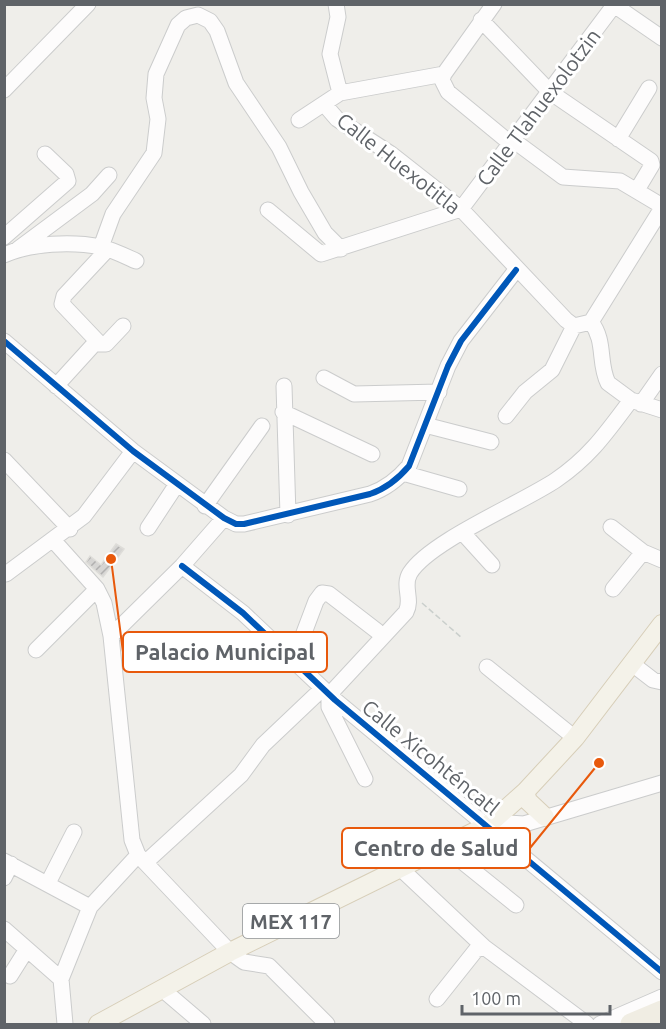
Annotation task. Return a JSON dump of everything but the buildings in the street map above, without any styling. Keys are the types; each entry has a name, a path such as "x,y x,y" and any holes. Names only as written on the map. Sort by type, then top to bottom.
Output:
{"highway":[{"path":"631,1024 662,1011"}],"main road":[{"name":"MEX 117","path":"98,1024 230,952 490,824 525,792 575,738 662,624"},
{"path":"525,792 528,801 545,817"}],"street":[{"path":"4,90 88,4"},
{"name":"Calle Huexotitla","path":"336,4 338,17 330,54 340,93"},
{"path":"494,4 444,74 444,86 448,92 512,142 563,177 612,179 637,190 662,207 591,322 574,326 552,370 525,392 506,416"},
{"path":"614,5 662,38"},
{"name":"Calle Tlahuexolotzin","path":"461,209 614,5"},
{"path":"123,326 106,344 96,342 63,306 62,301 104,249 113,214 154,153 158,119 154,98 156,74 178,26 186,18 198,15 210,21 217,31 236,83 279,147 301,192 325,232 341,249"},
{"path":"481,21 550,92 652,163 637,190"},
{"path":"299,120 340,93 444,74"},
{"path":"618,139 649,88"},
{"name":"Calle Huexotitla","path":"324,104 337,118 391,154 461,209 516,270 574,326"},
{"path":"5,235 68,181 66,174 45,154"},
{"path":"11,252 92,194 109,175"},
{"path":"268,210 321,254 461,209"},
{"path":"11,252 60,245 104,249 136,261"},
{"path":"4,341 133,451 206,506 240,525 288,515 381,490 403,473 409,466 461,341 516,270"},
{"path":"591,322 598,331 602,343 606,378 612,387 636,402 662,410"},
{"path":"56,386 96,342"},
{"path":"65,1024 61,979 90,906 241,775 263,745 325,692 405,612 410,600 406,583 409,574 423,560 463,533 555,481 589,456 662,374"},
{"path":"324,378 354,394 439,392"},
{"path":"284,386 283,412 288,515"},
{"path":"283,412 372,454"},
{"path":"425,425 491,442"},
{"path":"206,506 262,426"},
{"path":"6,574 70,529 84,516 133,451"},
{"path":"4,460 70,529"},
{"path":"403,473 420,480 459,489"},
{"path":"148,528 177,484"},
{"path":"111,636 228,520"},
{"path":"611,527 643,552 662,560"},
{"path":"463,533 492,565"},
{"path":"53,540 97,589 104,603 111,636 132,840 142,859 230,952 244,962 269,966 327,1024"},
{"path":"613,588 643,552"},
{"name":"Calle Xicohténcatl","path":"182,566 243,613 325,692 490,824 662,972"},
{"path":"36,650 97,589"},
{"path":"293,662 316,601 322,593 329,594 378,631"},
{"path":"632,663 653,680 662,682"},
{"path":"488,667 575,738"},
{"path":"325,692 329,707 365,779"},
{"path":"490,824 509,825 545,817 662,783"},
{"path":"48,883 74,832"},
{"path":"444,847 516,905"},
{"path":"7,867 48,883 90,906"},
{"path":"400,868 484,947 587,1024"},
{"path":"4,929 61,979"},
{"path":"437,999 477,950 484,947"},
{"path":"10,976 27,949"},
{"path":"162,988 203,1024"},
{"path":"600,1024 662,997"}],"path":[{"path":"410,600 421,602 462,638"}],"cycle path":[{"path":"4,341 133,451 224,518 236,524 244,524 370,494 386,486 400,475 409,466 448,366 461,341 516,270"},
{"path":"182,566 243,613 335,700 662,972"}],"place":[{"name":"Palacio Municipal","path":"111,559"},
{"name":"Centro de Salud","path":"599,763"}]}
